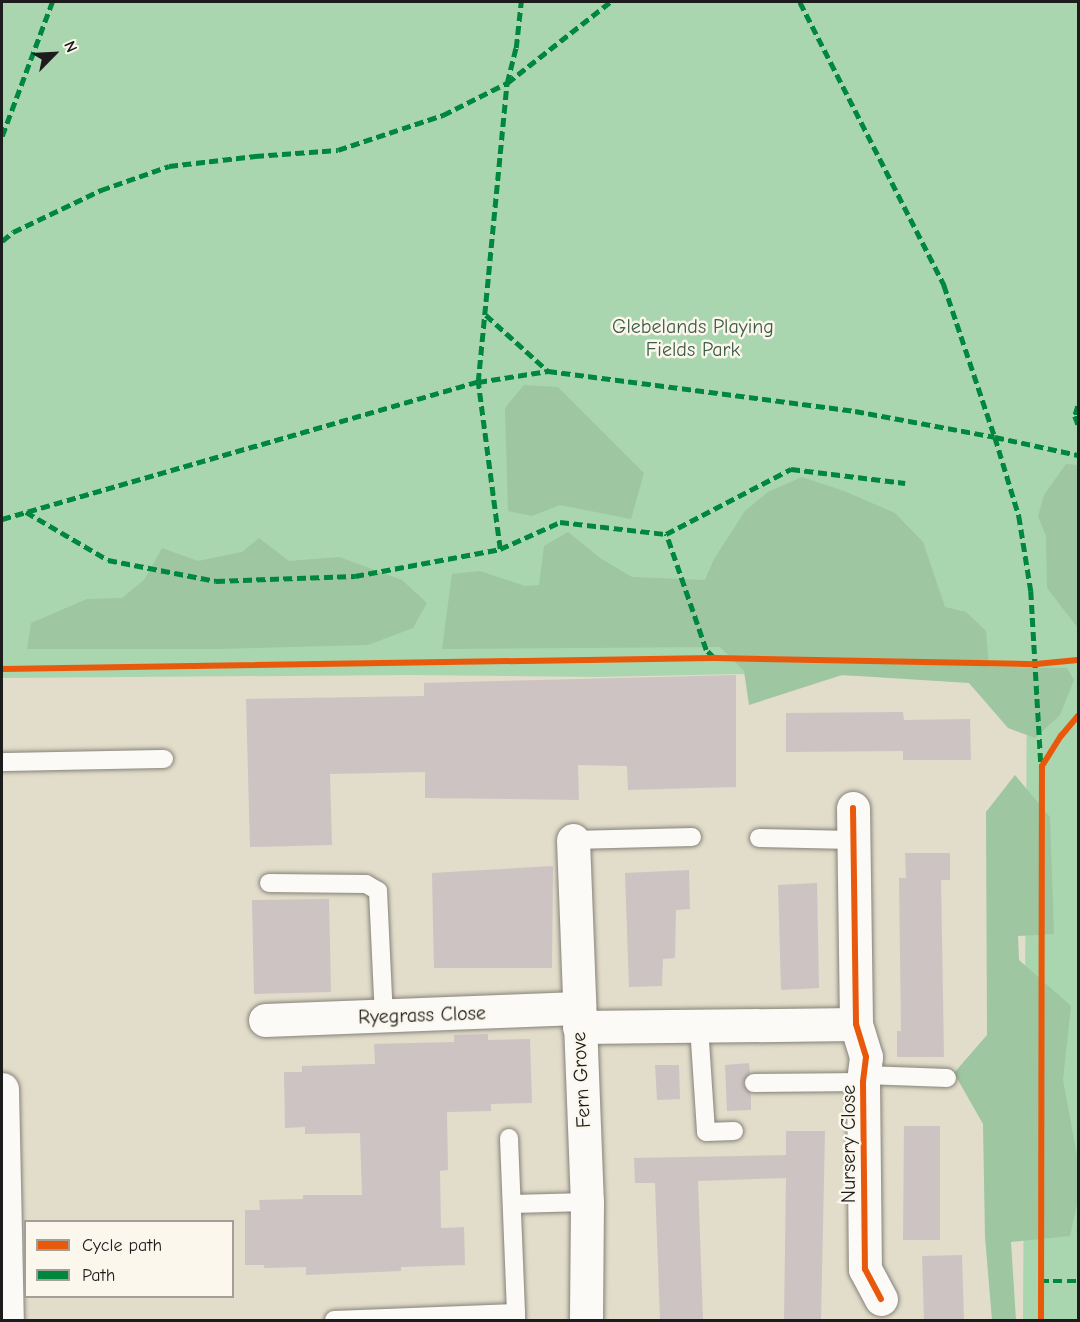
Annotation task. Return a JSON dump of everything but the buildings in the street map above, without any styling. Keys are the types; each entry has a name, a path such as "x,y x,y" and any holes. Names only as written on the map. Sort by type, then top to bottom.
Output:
{"street":[{"name":"Nursery Close","path":"853,824 856,1024 866,1057 864,1078 865,1269 881,1299"},
{"name":"Fern Grove","path":"573,840 587,1202 586,1320"},
{"name":"Ryegrass Close","path":"265,1020 384,1017 579,1018"},
{"path":"579,1018 699,1026 856,1024"},
{"path":"2,1089 7,1320"}],"lane":[{"path":"2,762 164,759"},
{"path":"759,838 853,824"},
{"path":"573,840 692,837"},
{"path":"269,883 366,884 378,891 384,1017"},
{"path":"699,1026 706,1132 734,1131"},
{"path":"754,1083 864,1078 948,1078"},
{"path":"334,1320 516,1317 509,1138"},
{"path":"512,1203 587,1202"}],"green space":[{"name":"Glebelands Playing Fields Park","path":"2,2 1078,2 1078,1320 1023,1320 1027,678 742,674 596,677 408,675 2,678"},
{"path":"524,385 558,387 644,473 631,519 560,505 532,516 508,511 505,408"},
{"path":"1066,464 1078,465 1078,628 1047,588 1046,536 1038,516 1044,495"},
{"path":"802,477 844,491 895,513 923,542 945,607 966,612 986,631 989,667 1067,668 1074,680 1060,715 1035,738 1008,728 969,683 842,675 749,705 744,671 720,647 442,649 452,574 480,571 525,586 539,585 544,546 568,532 600,558 632,577 705,580 714,559 745,511 768,492"},
{"path":"259,538 289,561 339,557 402,580 427,603 413,628 368,645 217,649 27,649 31,623 87,599 122,598 144,580 162,548 198,561 242,552"},
{"path":"1015,775 1050,817 1054,934 1018,936 1019,960 1071,1006 1063,1080 1078,1161 1078,1200 1070,1236 1011,1242 1016,1320 992,1320 985,1237 983,1124 954,1073 987,1035 986,812"}],"marked path":[{"path":"2,136 52,2"},
{"path":"26,512 108,560 216,581 355,576 500,549 478,382 507,83 516,48 521,2"},
{"path":"2,241 13,232 101,190 169,166 255,156 338,150 443,115 507,83 610,2"},
{"path":"800,2 944,285 995,437 1078,455"},
{"path":"486,315 548,371"},
{"path":"2,519 478,382 548,371 855,411 995,437 1019,516 1031,591 1041,763"},
{"path":"1078,406 1075,416 1078,424"},
{"path":"714,658 706,650 666,534 791,469 905,483"},
{"path":"500,549 560,522 666,534"},
{"path":"1040,1281 1078,1281"}],"cycle path":[{"path":"2,669 714,658 1036,664 1078,660"},
{"path":"1041,1320 1042,766 1061,736 1078,716"},
{"path":"853,808 856,1024 866,1057 863,1082 865,1269 881,1299"}]}
